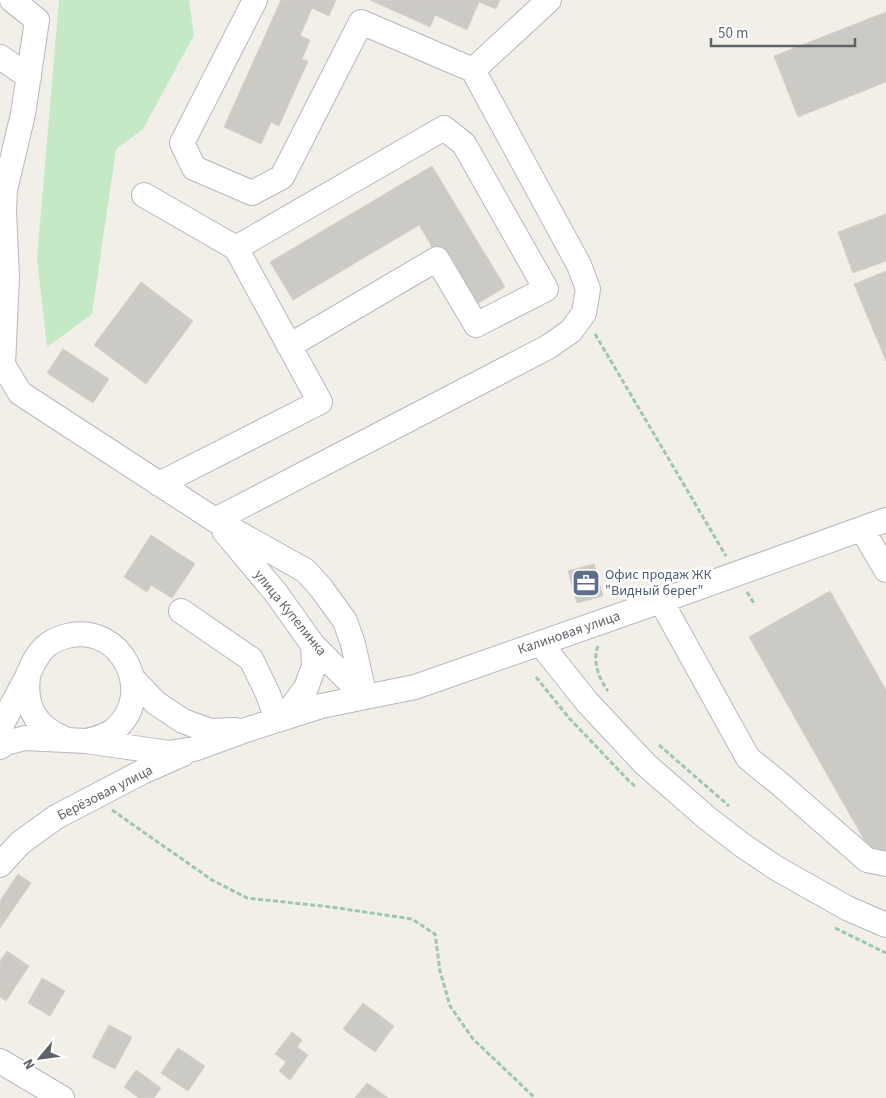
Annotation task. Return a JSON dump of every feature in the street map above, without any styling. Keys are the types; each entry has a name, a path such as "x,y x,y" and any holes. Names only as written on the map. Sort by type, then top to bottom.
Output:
{"street":[{"path":"12,0 37,20 23,114 2,199 7,277 2,336 4,365 20,393 215,520 548,347 571,331 584,313 588,289 579,265 472,70 361,22 282,177 252,193 194,168 182,143 255,0"},
{"path":"472,70 549,0"},
{"path":"0,57 29,77"},
{"path":"236,248 444,128 464,144 546,289 476,325 437,259 289,346"},
{"path":"144,195 236,248 320,402 159,484"},
{"name":"улица Купелинка","path":"215,520 276,593 313,645 365,697"},
{"name":"улица Купелинка","path":"215,520 306,571 321,588 345,621 353,644 365,697"},
{"name":"Калиновая улица","path":"246,730 322,706 414,687 886,520"},
{"path":"862,528 886,570"},
{"path":"661,601 748,758 867,860 886,864"},
{"path":"181,611 251,659 281,719 306,688 314,666 313,645"},
{"path":"0,728 34,660 45,647 58,638 74,634 90,635 106,640 118,650 128,664 133,679 133,695 130,708 124,720 103,737 77,741 52,734 39,723 30,707 26,690 28,674"},
{"path":"540,643 587,702 645,764 707,818 776,868 847,908 886,925"},
{"path":"133,679 156,703 183,722 210,731 246,730"},
{"path":"0,747 6,743 25,738 77,741 169,753 194,749 246,730"},
{"name":"Берёзовая улица","path":"0,865 20,843 56,817 142,772 194,749"},
{"path":"0,1061 62,1098"}],"path":[{"path":"584,313 601,346 755,605"},
{"path":"601,639 596,650 596,666 602,684 614,697"},
{"path":"655,742 732,810"},
{"path":"95,798 212,880 247,898 331,906 412,919 435,934 440,972 450,1006 474,1039 535,1098"}],"green space":[{"path":"59,0 189,0 194,35 143,129 116,149 92,314 47,347 37,259"}],"building":[{"path":"281,0 336,0 329,16 312,8 300,36 310,40 302,59 308,61 279,126 271,122 261,144 224,127"},
{"path":"370,0 500,0 496,9 479,2 467,30 435,15 430,27"},
{"path":"886,12 886,82 798,117 774,56"},
{"path":"432,166 505,287 469,309 419,225 293,300 270,262"},
{"path":"886,214 886,261 853,273 838,232"},
{"path":"886,271 886,361 854,284"},
{"path":"141,282 193,321 146,384 94,345"},
{"path":"63,349 109,379 93,403 47,373"},
{"path":"151,535 195,564 172,598 151,585 147,592 124,577"},
{"name":"Офис продаж ЖК \"Видный берег\"","path":"594,564 603,596 577,603 568,571"},
{"path":"830,591 886,690 886,853 875,859 749,637"},
{"path":"18,874 31,883 0,928 0,901"},
{"path":"7,951 29,966 6,1001 0,997 0,961"},
{"path":"42,978 65,991 50,1016 28,1003"},
{"path":"363,1003 394,1026 375,1052 343,1029"},
{"path":"109,1025 132,1037 115,1069 92,1057"},
{"path":"292,1032 302,1040 297,1047 308,1055 290,1080 279,1071 286,1062 275,1054"},
{"path":"178,1048 205,1066 188,1091 161,1073"},
{"path":"136,1070 161,1088 154,1098 139,1098 124,1087"},
{"path":"367,1083 388,1098 355,1098"}],"place":[{"name":"Офис продаж ЖК \"Видный берег\"","path":"586,583"}]}
